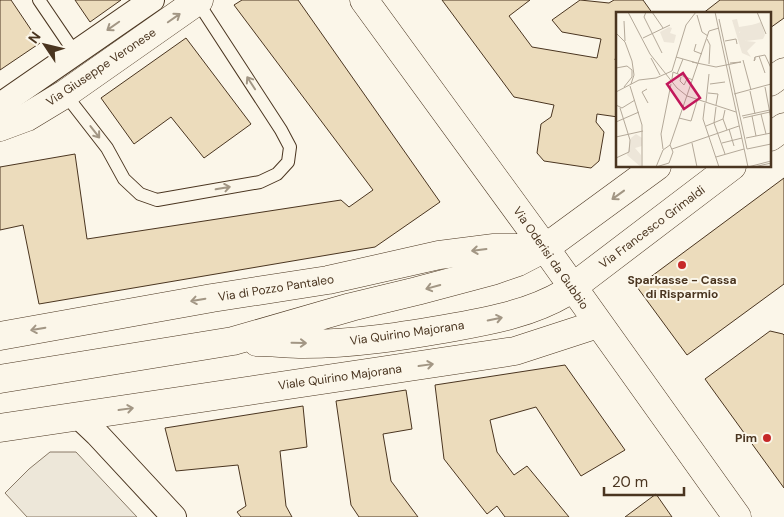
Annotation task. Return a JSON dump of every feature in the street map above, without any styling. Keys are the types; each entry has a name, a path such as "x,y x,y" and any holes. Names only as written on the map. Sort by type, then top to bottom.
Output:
{"main road":[{"name":"Via Oderisi da Gubbio","path":"364,0 545,248 737,517"},
{"name":"Via Giuseppe Veronese","path":"0,127 27,117 65,94 198,1"},
{"path":"772,81 784,72"},
{"path":"772,136 784,127"},
{"path":"545,248 654,168"},
{"name":"Via Francesco Grimaldi","path":"572,287 729,168"},
{"name":"Via di Pozzo Pantaleo","path":"2,334 336,278 439,255 494,248 545,248"},
{"name":"Via Quirino Majorana","path":"0,379 233,341 351,307 492,271 518,262 545,248"},
{"name":"Via Quirino Majorana","path":"233,341 304,344 426,332 472,324 526,311 553,300 572,287"},
{"name":"Viale Quirino Majorana","path":"78,416 515,351 598,324"},
{"path":"0,428 78,416"}],"street":[{"name":"Via Giuseppe Veronese","path":"0,106 152,0"},
{"path":"78,416 174,517"}],"lane":[{"path":"39,0 75,53"},
{"path":"65,94 107,148 124,179 140,194 157,200 260,182 277,174 288,162 290,147 198,1"}],"shaded area":[{"path":"50,452 76,452 137,517 27,517 5,493 29,469"}],"building":[{"path":"0,0 11,0 40,43 0,70"},
{"path":"75,0 121,0 90,22"},
{"path":"242,0 298,0 440,202 375,247 39,304 23,225 0,230 0,167 75,154 87,239 341,200 349,207 373,190 234,5"},
{"path":"442,0 530,0 509,16 532,47 597,58 601,39 562,32 552,20 580,0 609,3 614,0 643,0 652,12 616,12 616,117 597,114 596,122 604,132 599,161 591,168 544,161 537,153 541,124 551,117 554,105 514,97"},
{"path":"720,0 784,0 784,18 772,27 772,12 705,12"},
{"path":"186,38 251,124 204,158 171,117 134,144 101,98"},
{"path":"784,178 784,284 687,355 637,287"},
{"path":"770,331 784,335 784,488 705,379"},
{"path":"565,365 625,450 581,476 536,407 490,420 497,452 514,475 527,466 569,517 505,517 497,506 487,514 444,459 435,385"},
{"path":"406,390 412,429 383,434 391,481 418,517 359,517 351,505 336,401"},
{"path":"303,406 307,447 280,451 286,506 292,517 241,517 237,512 246,506 238,465 176,471 165,428"},
{"path":"656,494 672,517 625,517"}],"place":[{"name":"Sparkasse - Cassa di Risparmio","path":"682,265"},
{"name":"Pim","path":"767,438"}]}
